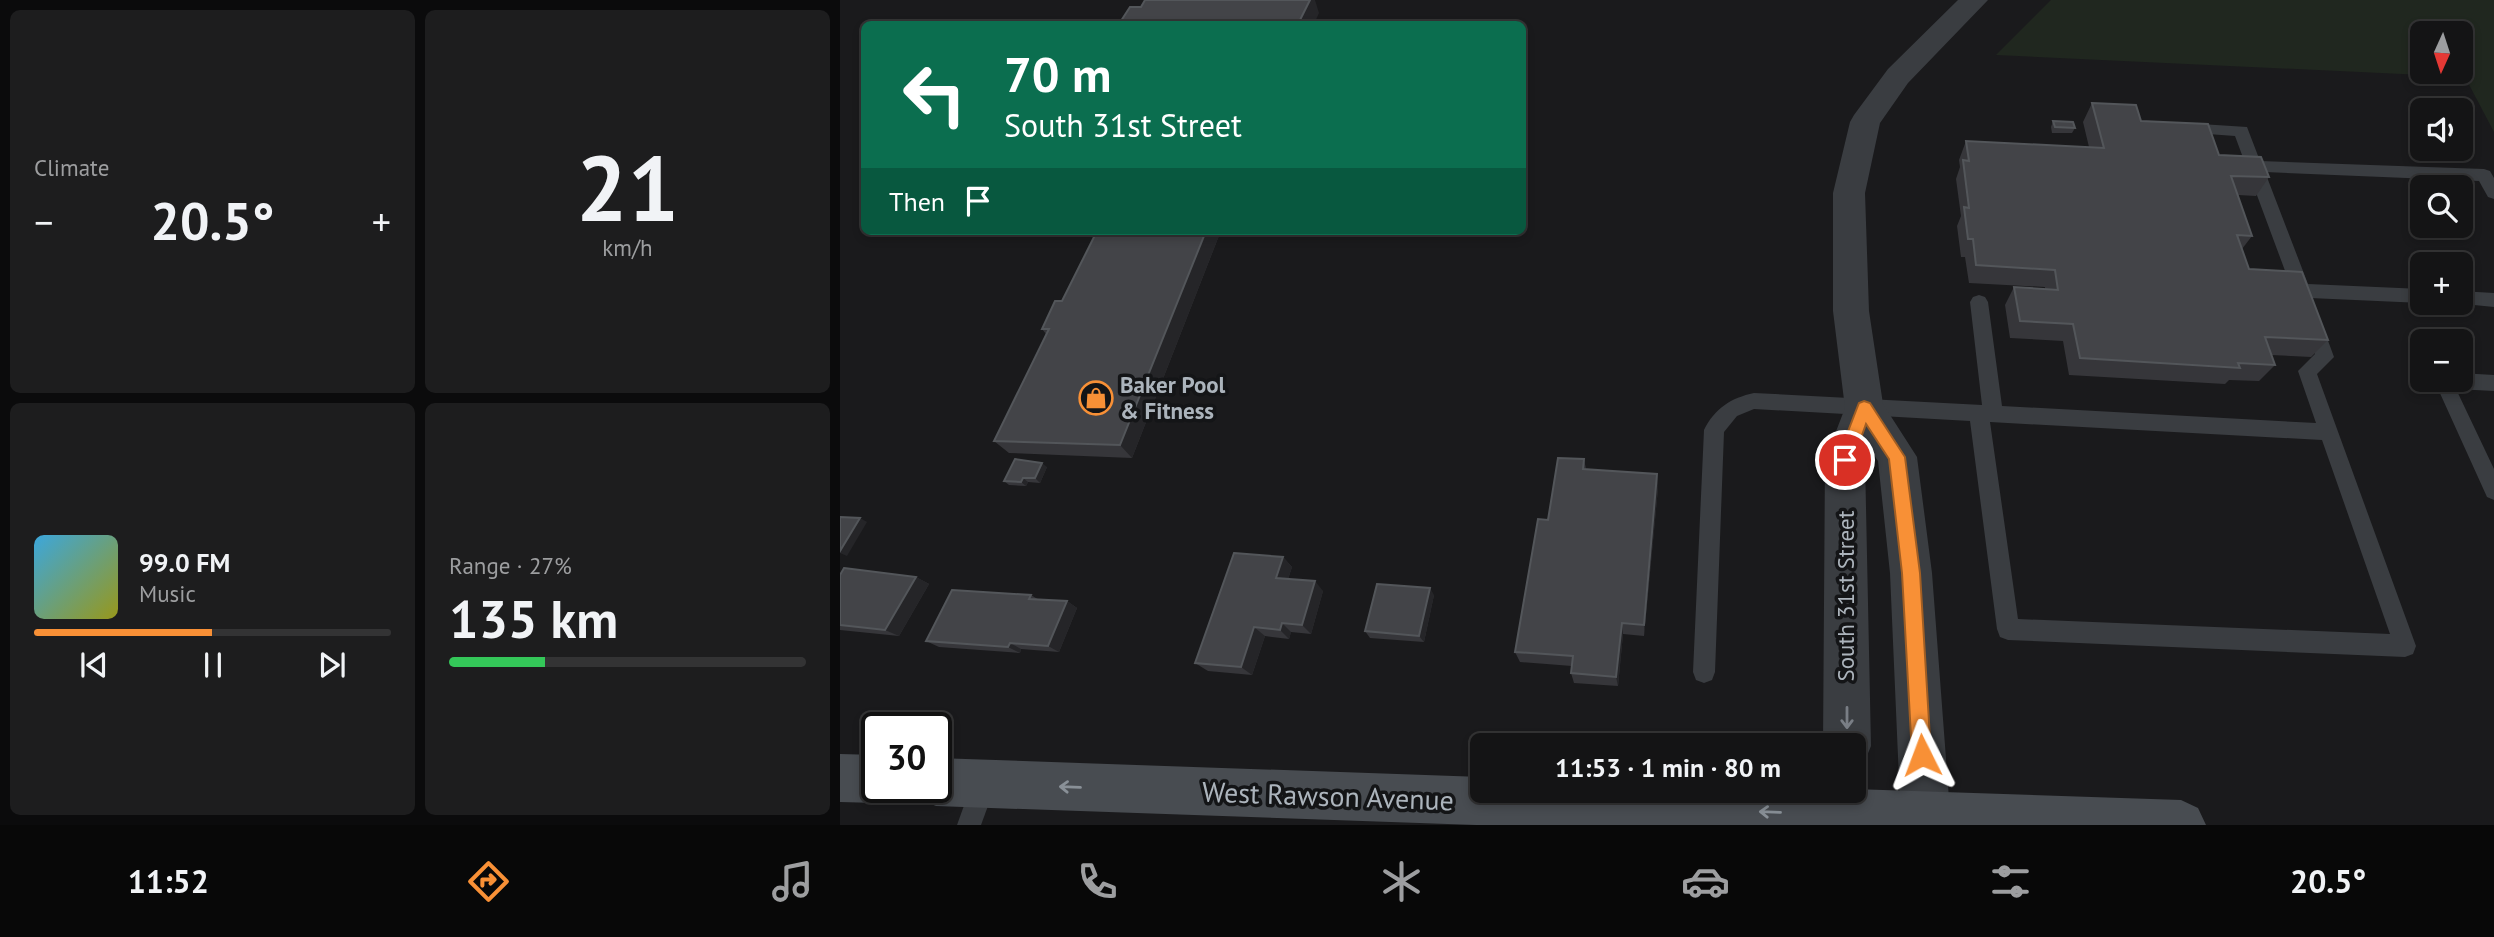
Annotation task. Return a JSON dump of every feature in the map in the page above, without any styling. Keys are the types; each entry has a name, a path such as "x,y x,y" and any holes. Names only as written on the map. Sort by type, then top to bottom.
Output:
{"main road":[{"path":"840,778 861,779"},
{"name":"West Rawson Avenue","path":"952,791 977,804 1848,810 1926,821 2181,825"}],"street":[{"name":"South 31st Street","path":"1926,821 1911,573 1897,457 1864,408 1851,311 1849,193 1865,122 1898,76 1974,0"},
{"name":"South 31st Street","path":"1847,733 1845,460 1864,408"}],"lane":[{"path":"1979,302 1986,413 2008,629 2405,646 2307,372 2325,357 2241,131 2167,128"},
{"path":"2255,166 2484,175 2494,193"},
{"path":"2302,291 2410,296"},
{"path":"2473,299 2494,300"},
{"path":"2494,383 2443,380 2494,491"},
{"path":"1703,672 1714,430 1725,413 1735,405 1754,401 2330,432"}],"shaded area":[{"path":"2051,0 2494,0 2494,132 2469,84 2473,84 2473,21 2410,21 2410,74 1996,55"}],"building":[{"path":"1145,0 1310,0 1300,21 1121,21 1130,7 1141,7"},
{"path":"2092,103 2136,105 2141,121 2208,124 2219,155 2261,157 2269,177 2231,176 2252,236 2237,235 2249,269 2302,272 2328,340 2265,337 2275,365 2238,363 2240,368 2080,358 2073,324 2020,321 2014,287 2058,290 2055,270 1976,265 1973,239 1968,239 1964,207 1969,208 1963,160 1969,161 1966,141 2104,148"},
{"path":"2053,121 2073,122 2075,128 2055,127"},
{"name":"Baker Pool & Fitness","path":"1095,235 1204,235 1120,445 994,441 1049,329 1042,329 1055,301 1062,301"},
{"path":"1558,458 1584,459 1583,469 1657,474 1644,625 1622,623 1616,677 1571,673 1573,656 1515,652 1538,519 1548,520"},
{"path":"1015,459 1042,463 1035,478 1023,478 1021,482 1004,481"},
{"path":"840,517 860,518 840,551"},
{"path":"1234,553 1283,557 1276,578 1315,581 1302,625 1282,623 1280,630 1254,627 1241,667 1195,663"},
{"path":"844,568 916,577 885,630 840,625 840,575"},
{"path":"1377,584 1430,588 1419,636 1365,631"},
{"path":"952,590 1031,595 1029,599 1067,601 1048,646 1010,643 1008,647 926,641"}],"place":[{"name":"Baker Pool & Fitness","path":"1096,398"}],"route":[{"path":"1845,460 1864,408 1897,457 1911,573 1922,755"}]}
